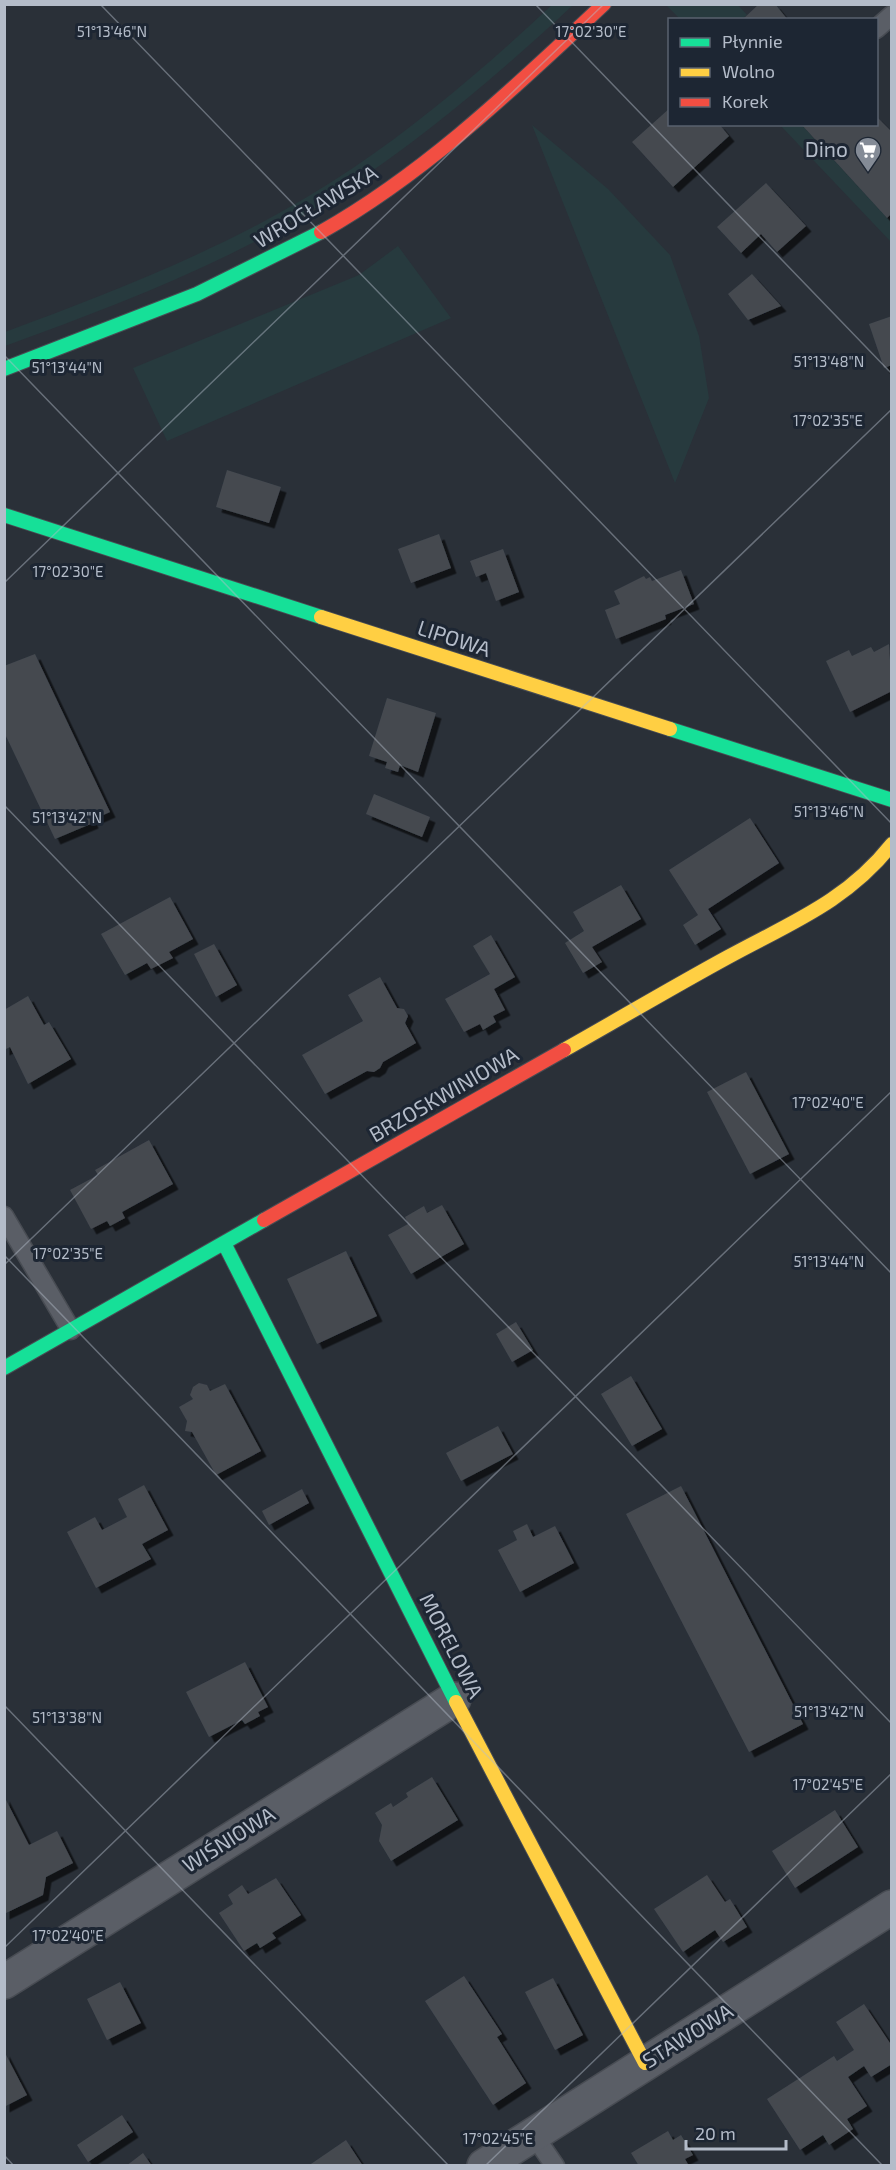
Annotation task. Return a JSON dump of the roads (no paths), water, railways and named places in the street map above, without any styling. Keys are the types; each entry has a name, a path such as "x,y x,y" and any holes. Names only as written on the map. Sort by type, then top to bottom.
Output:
{"street":[{"name":"WROCŁAWSKA","path":"4,369 116,330 192,298 276,258 370,201 482,116 604,4"},
{"name":"LIPOWA","path":"4,515 891,800"},
{"name":"BRZOSKWINIOWA","path":"4,1368 225,1245 728,957 827,906 878,864 891,844"},
{"name":"MORELOWA","path":"225,1245 454,1699 645,2063"},
{"name":"WIŚNIOWA","path":"4,1982 454,1699"},
{"name":"STAWOWA","path":"484,2166 891,1907"}],"lane":[{"path":"878,27 891,15"},
{"path":"4,1216 71,1330"},
{"path":"533,2134 555,2166"}],"place":[{"name":"Dino","path":"868,173"}]}
